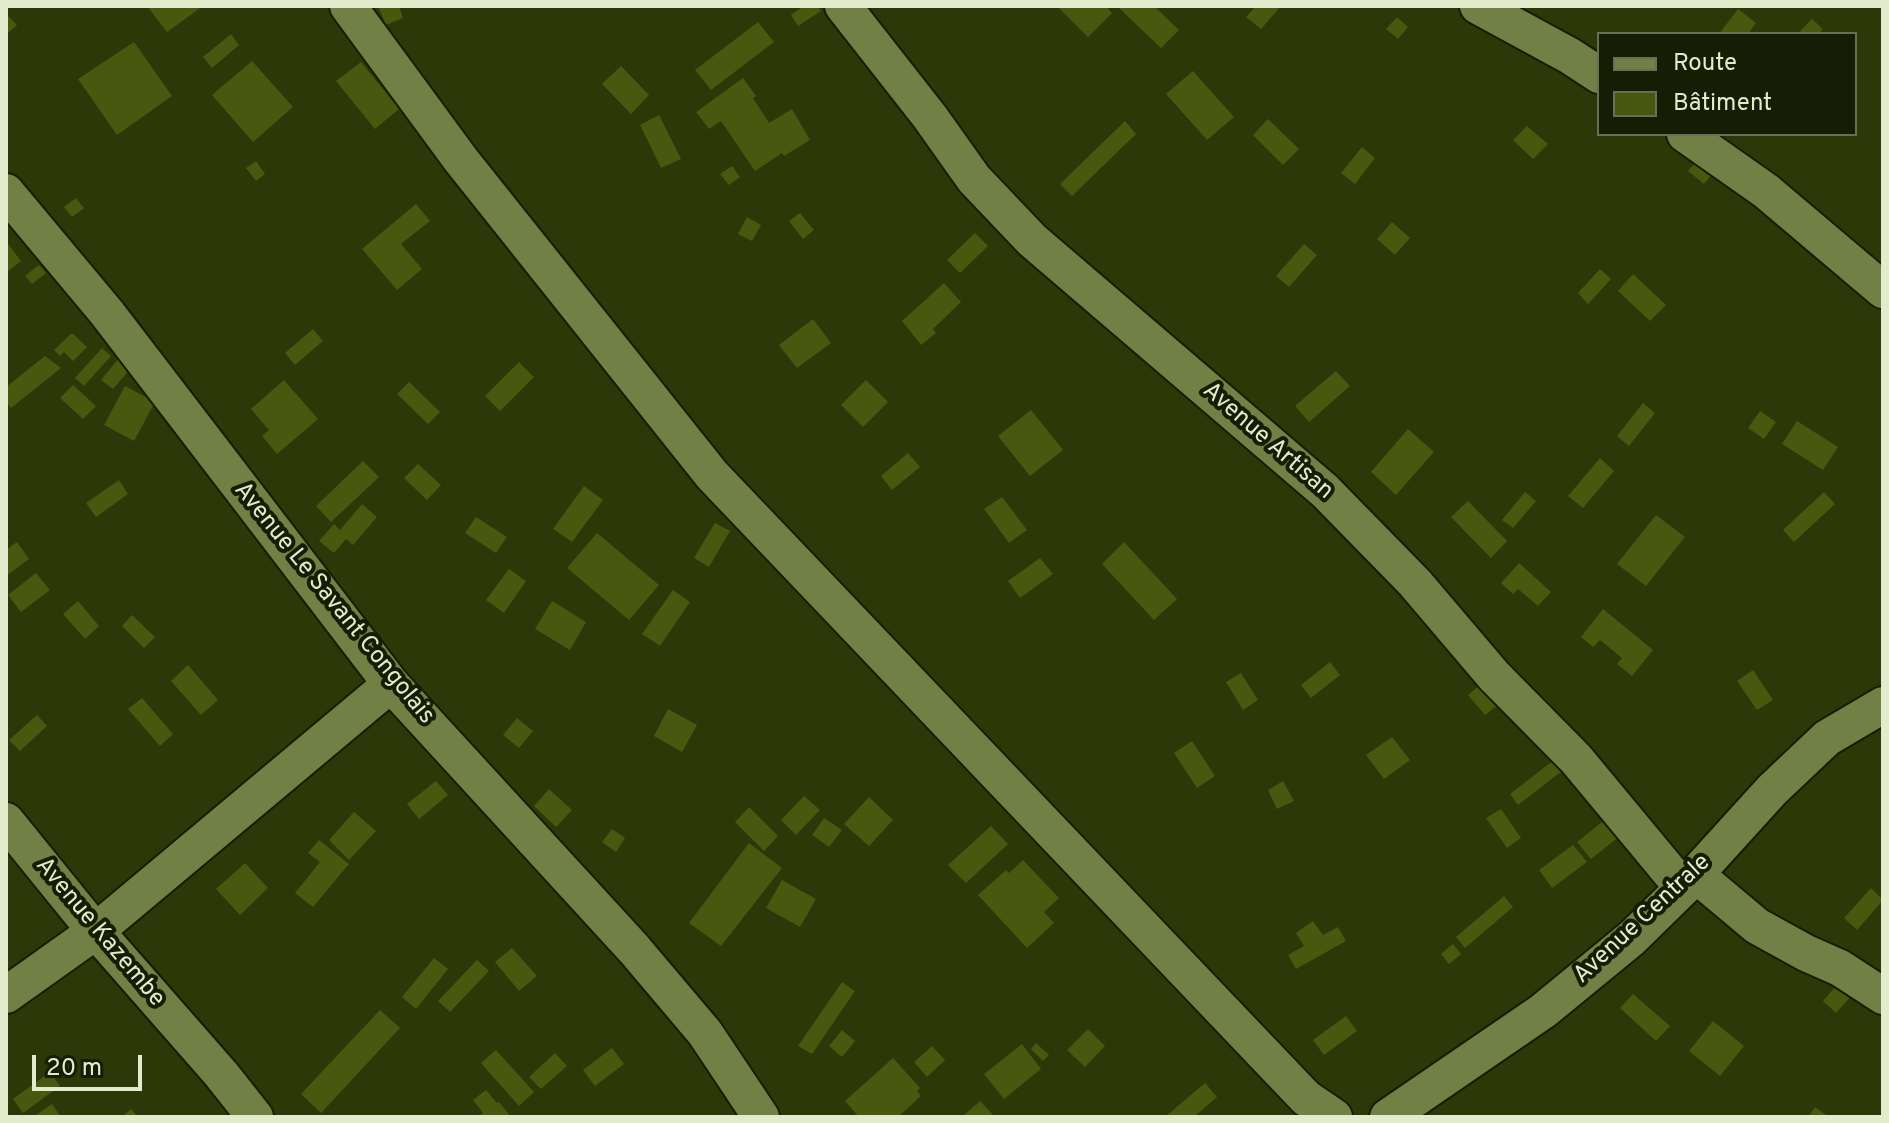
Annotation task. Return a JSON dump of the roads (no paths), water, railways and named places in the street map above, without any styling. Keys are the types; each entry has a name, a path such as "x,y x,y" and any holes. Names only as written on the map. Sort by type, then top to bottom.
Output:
{"street":[{"path":"348,6 461,160 712,475 1306,1098 1334,1117"},
{"name":"Avenue Artisan","path":"843,6 974,179 1022,230 1325,491 1415,583 1494,676 1689,881 1757,926 1840,968 1883,996"},
{"path":"1478,6 1597,74"},
{"path":"1688,136 1766,191 1883,290"},
{"name":"Avenue Le Savant Congolais","path":"6,192 107,313 391,684 634,949 705,1033 761,1117"},
{"path":"6,995 96,931 391,684"},
{"name":"Avenue Centrale","path":"1388,1117 1543,1011 1632,938 1772,790 1827,738 1883,705"},
{"name":"Avenue Kazembe","path":"6,821 255,1117"}]}
